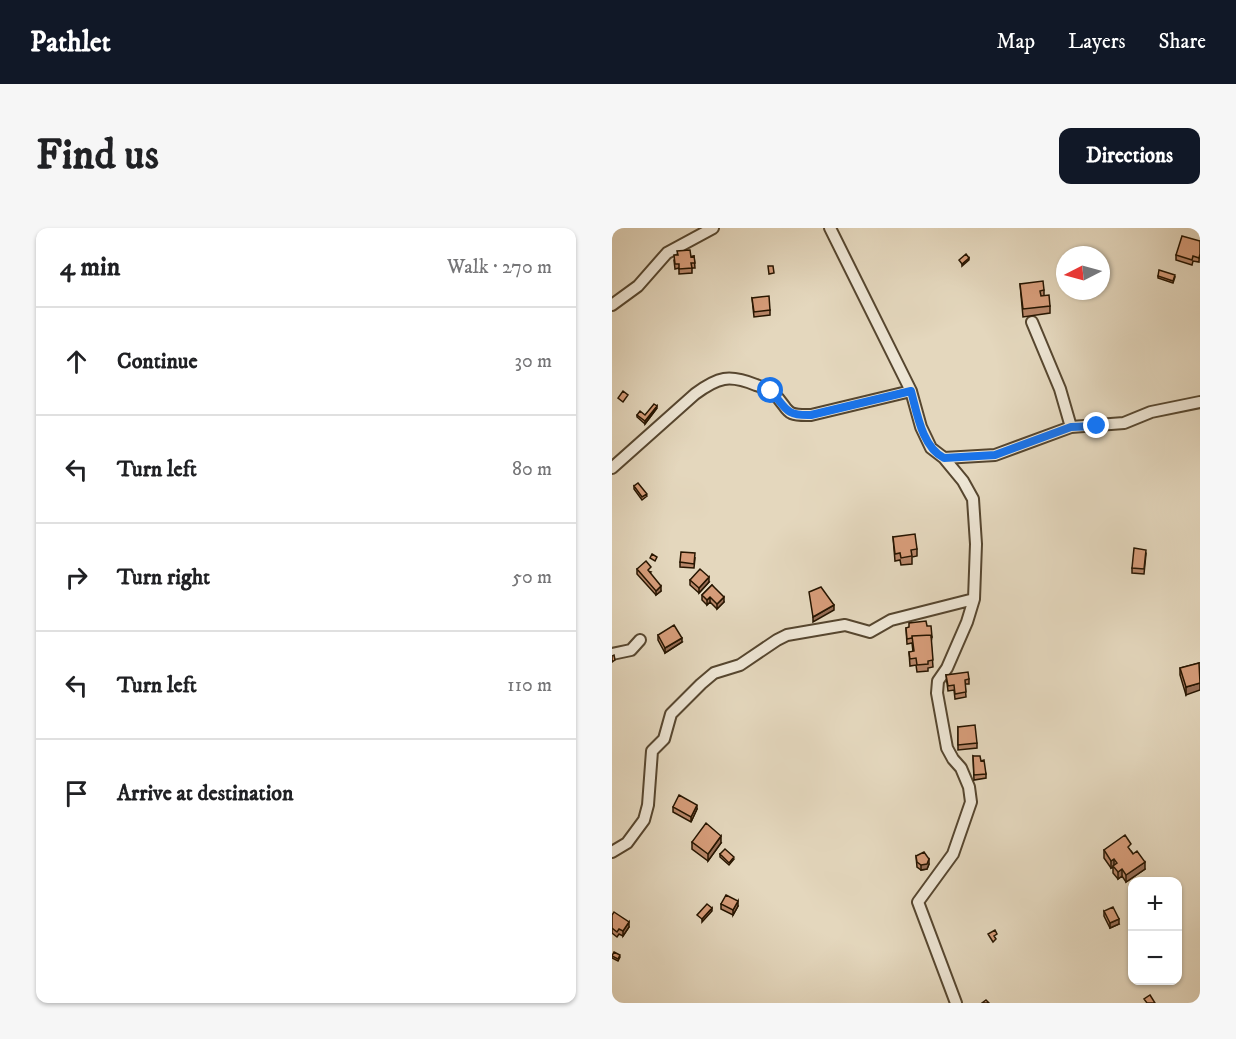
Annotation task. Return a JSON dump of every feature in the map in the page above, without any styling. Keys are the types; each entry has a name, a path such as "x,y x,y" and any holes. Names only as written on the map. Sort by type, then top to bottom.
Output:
{"street":[{"path":"612,305 638,286 667,253 713,228"},
{"path":"830,228 911,391 921,427 931,447 944,458 963,481 973,500 976,544 974,599 967,622 937,685 947,748 961,768 969,787 970,808 953,854 918,902 956,1003"},
{"path":"1032,322 1060,389 1071,427"},
{"path":"612,468 695,394 707,385 731,377 771,391 783,408 792,415 811,415 911,391"},
{"path":"944,458 995,455 1071,427 1124,423 1151,412 1200,402"},
{"path":"612,852 627,843 646,816 652,751 666,735 671,714 714,673 740,666 787,635 845,625 870,632 891,620 974,599"},
{"path":"612,654 631,650 640,640"}],"building":[{"path":"1182,236 1200,241 1199,258 1193,256 1192,260 1176,255"},
{"path":"690,250 695,263 691,263 692,268 679,269 679,264 675,264 674,255 678,255 677,251"},
{"path":"966,254 969,258 962,264 959,260"},
{"path":"768,266 773,266 774,273 769,274"},
{"path":"1159,270 1175,275 1173,281 1158,276"},
{"path":"1043,281 1044,290 1040,291 1041,296 1049,295 1050,306 1023,309 1020,284"},
{"path":"769,296 770,310 754,312 752,298"},
{"path":"623,391 628,395 623,402 618,398"},
{"path":"654,404 657,406 645,421 637,415 640,411 645,415"},
{"path":"638,483 647,494 642,497 634,486"},
{"path":"915,534 917,549 911,550 912,556 901,558 900,553 895,554 893,537"},
{"path":"1134,548 1146,550 1144,569 1132,568"},
{"path":"681,552 695,553 694,564 680,562"},
{"path":"652,554 657,557 655,561 650,558"},
{"path":"646,561 651,567 648,570 661,586 656,591 637,569"},
{"path":"700,569 709,577 699,588 690,580"},
{"path":"712,585 724,597 717,604 710,597 707,600 702,595"},
{"path":"821,587 834,605 813,617 809,592"},
{"path":"926,621 927,626 931,626 932,637 931,635 912,636 907,639 906,628 909,627 909,623"},
{"path":"674,625 682,638 665,648 658,635"},
{"path":"931,635 933,660 928,661 928,664 917,665 916,658 910,659 909,652 914,651 912,636"},
{"path":"1199,663 1200,683 1186,687 1180,668"},
{"path":"968,672 969,679 965,680 966,692 955,694 954,685 948,686 946,675"},
{"path":"975,725 977,743 958,745 958,727"},
{"path":"973,756 980,756 981,761 984,760 986,774 974,775"},
{"path":"679,795 697,805 691,817 673,807"},
{"path":"706,823 721,836 708,854 692,842"},
{"path":"1125,835 1131,844 1128,847 1133,854 1137,851 1145,862 1126,875 1122,869 1118,872 1113,866 1117,863 1114,859 1111,861 1104,850"},
{"path":"725,849 734,857 729,863 720,854"},
{"path":"924,852 929,859 927,864 921,865 917,862 916,856"},
{"path":"726,895 738,901 733,910 721,904"},
{"path":"707,904 712,908 702,919 697,915"},
{"path":"1113,907 1119,919 1110,923 1104,911"},
{"path":"614,912 629,922 623,931 619,929 617,932 612,928"},
{"path":"995,930 997,934 993,942 988,934"},
{"path":"614,952 620,955 618,959 612,956"},
{"path":"1150,995 1155,1003 1147,1003 1144,999"}],"route":[{"path":"771,391 783,408 792,415 811,415 911,391 921,427 931,447 938,456 944,458 995,455 1071,427 1097,426"}]}
